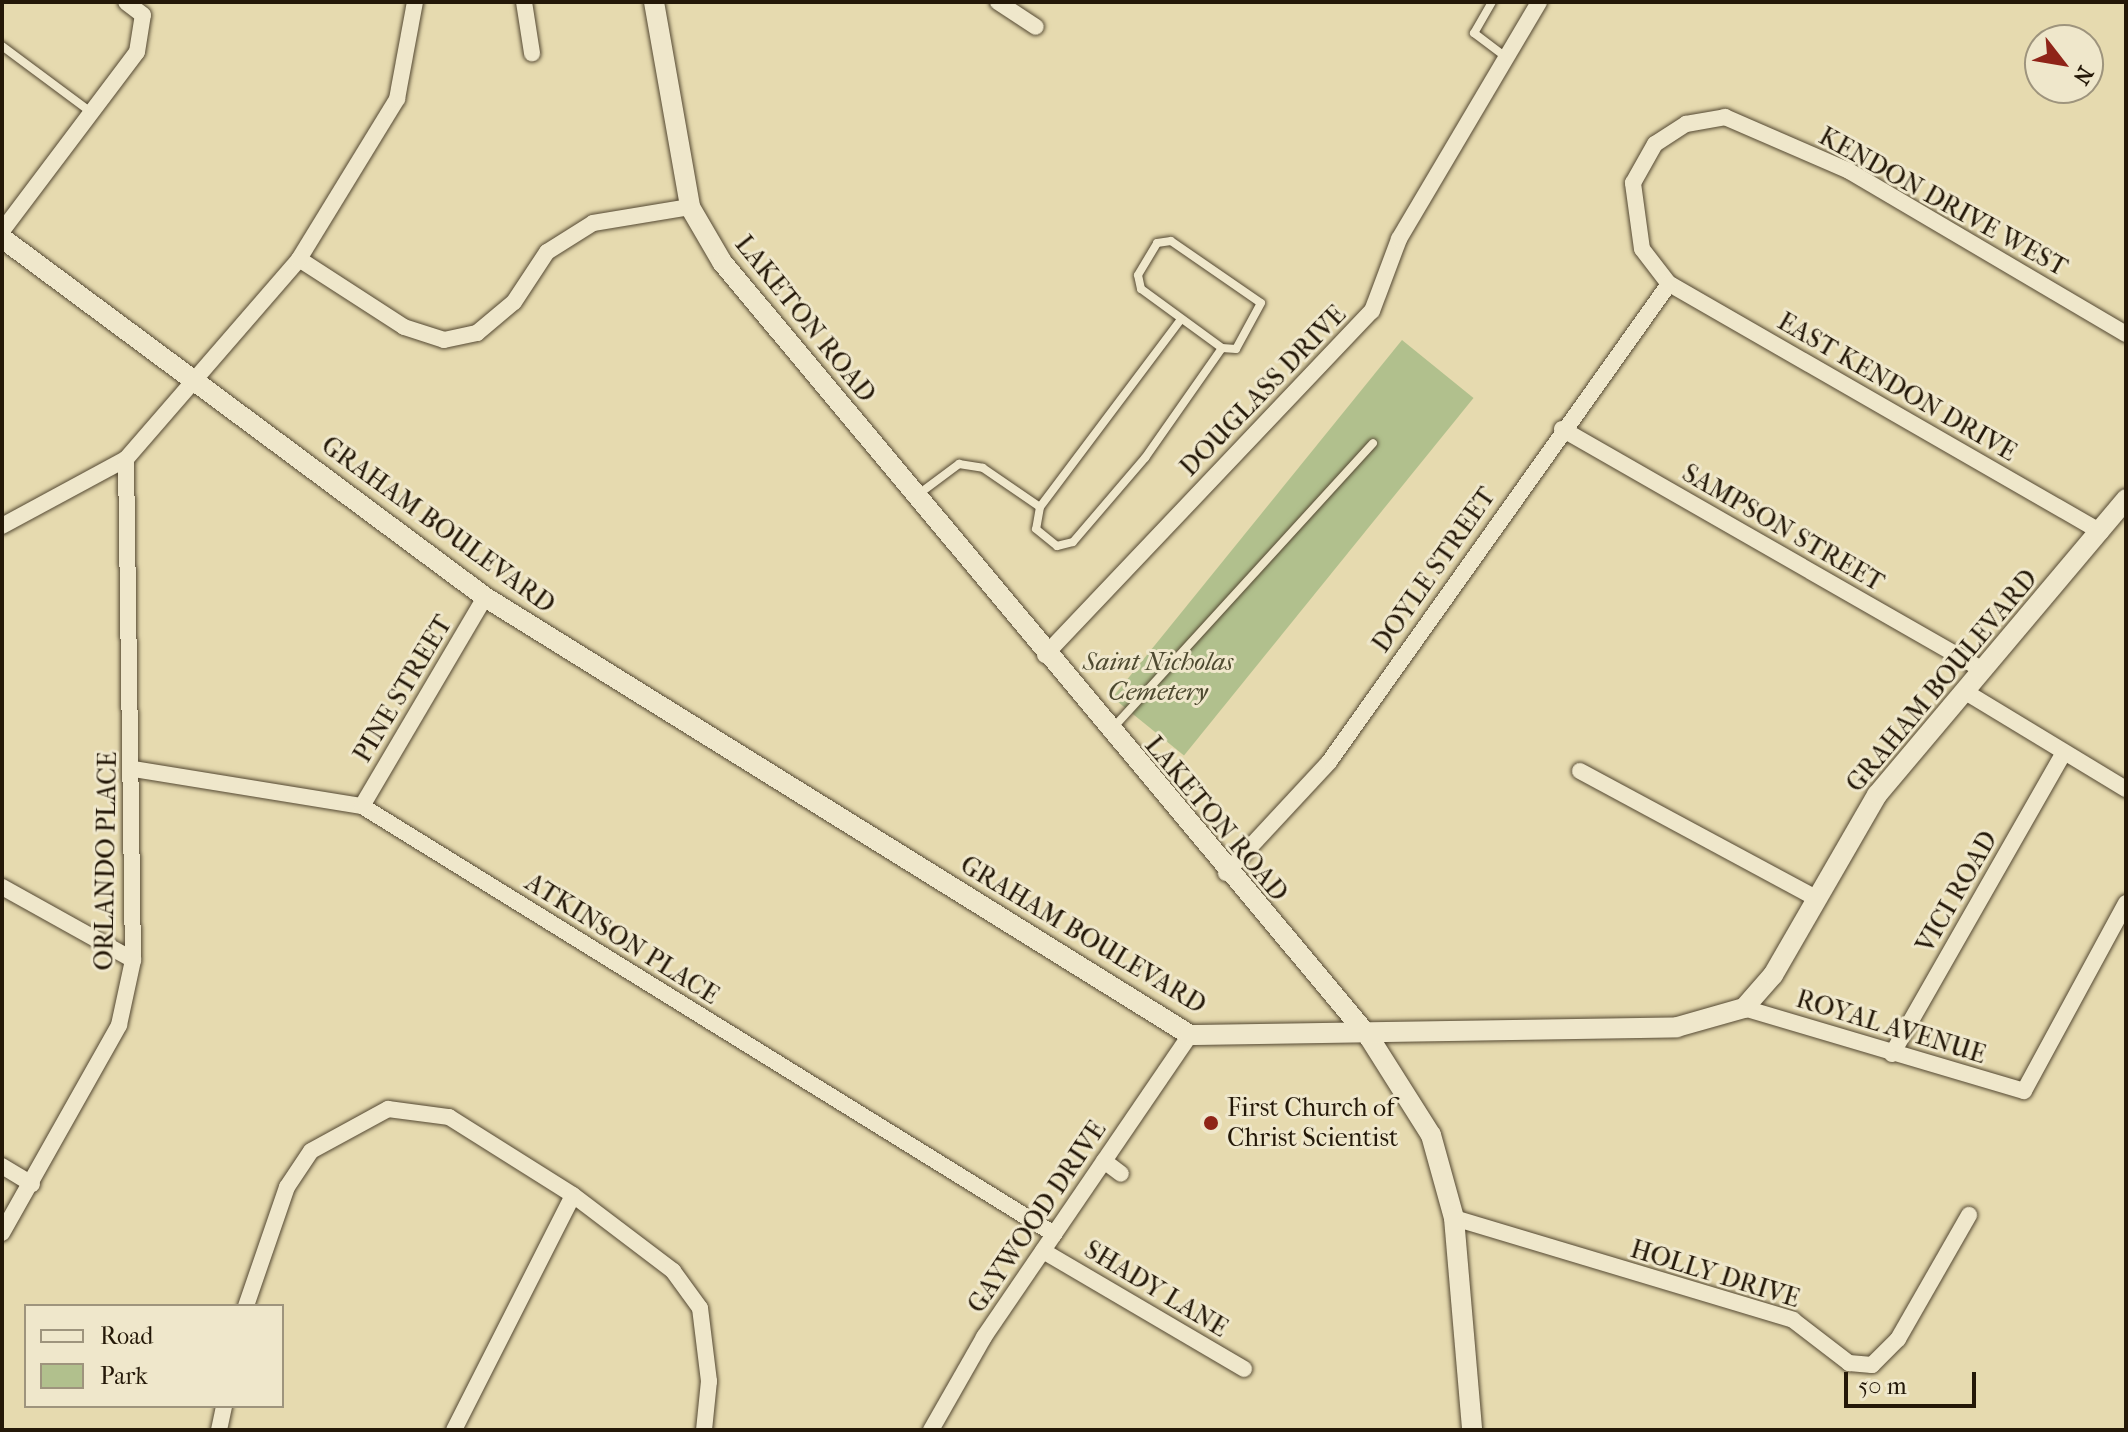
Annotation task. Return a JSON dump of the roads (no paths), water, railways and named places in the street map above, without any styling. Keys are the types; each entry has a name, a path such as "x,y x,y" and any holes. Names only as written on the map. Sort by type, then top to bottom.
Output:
{"street":[{"path":"2,231 143,41 143,15 126,2"},
{"path":"2,526 126,459 198,383 299,259 397,99 415,2"},
{"path":"524,2 532,53"},
{"name":"LAKETON ROAD","path":"654,2 690,207 722,262 1226,873 1369,1037 1431,1135 1454,1218 1472,1430"},
{"path":"998,2 1036,27"},
{"name":"DOUGLASS DRIVE","path":"1045,655 1372,311 1399,239 1539,2"},
{"name":"KENDON DRIVE WEST","path":"1669,284 1642,249 1633,183 1655,144 1686,124 1725,117 1849,171 2126,334"},
{"path":"299,259 404,327 444,340 477,333 514,302 547,252 593,223 690,207"},
{"name":"GRAHAM BOULEVARD","path":"2,238 485,597 1190,1035 1369,1037 1677,1027 1744,1008 1773,975 1877,795 2126,499"},
{"name":"DOYLE STREET","path":"1226,873 1329,762 1562,429 1669,284"},
{"name":"EAST KENDON DRIVE","path":"1669,284 2101,532"},
{"name":"SAMPSON STREET","path":"1562,429 1981,669"},
{"name":"ORLANDO PLACE","path":"2,1233 119,1025 133,960 133,769 126,459"},
{"name":"PINE STREET","path":"362,806 485,597"},
{"path":"1964,691 2063,754 2126,789"},
{"name":"VICI ROAD","path":"1892,1054 2063,754"},
{"name":"ATKINSON PLACE","path":"133,769 362,806 1054,1234"},
{"path":"1580,771 1816,898"},
{"path":"2,887 133,960"},
{"name":"ROYAL AVENUE","path":"1744,1008 2024,1091 2126,903"},
{"name":"GAYWOOD DRIVE","path":"931,1430 1054,1234 1190,1035"},
{"path":"247,1304 287,1187 311,1151 388,1109 449,1117 573,1195 673,1271 700,1308 709,1381 704,1430"},
{"path":"1104,1161 1121,1174"},
{"path":"2,1166 32,1184"},
{"path":"454,1430 573,1195"},
{"name":"HOLLY DRIVE","path":"1454,1218 1793,1320 1849,1363 1872,1365 1898,1339 1969,1215"},
{"name":"SHADY LANE","path":"1043,1251 1244,1369"},
{"path":"219,1430 224,1408"}],"lane":[{"path":"1492,2 1474,33 1506,58"},
{"path":"2,46 92,113"},
{"path":"1171,241 1261,303 1236,349 1222,348 1141,289 1138,275 1157,243 1171,241"},
{"path":"1181,319 1040,507 1036,529 1057,546 1073,542 1145,458 1222,348"},
{"path":"1109,732 1373,443"},
{"path":"915,496 959,464 983,468 1040,507"}],"place":[{"name":"First Church of Christ Scientist","path":"1211,1123"}],"park label":[{"name":"Saint Nicholas Cemetery","path":"1158,677"}]}
